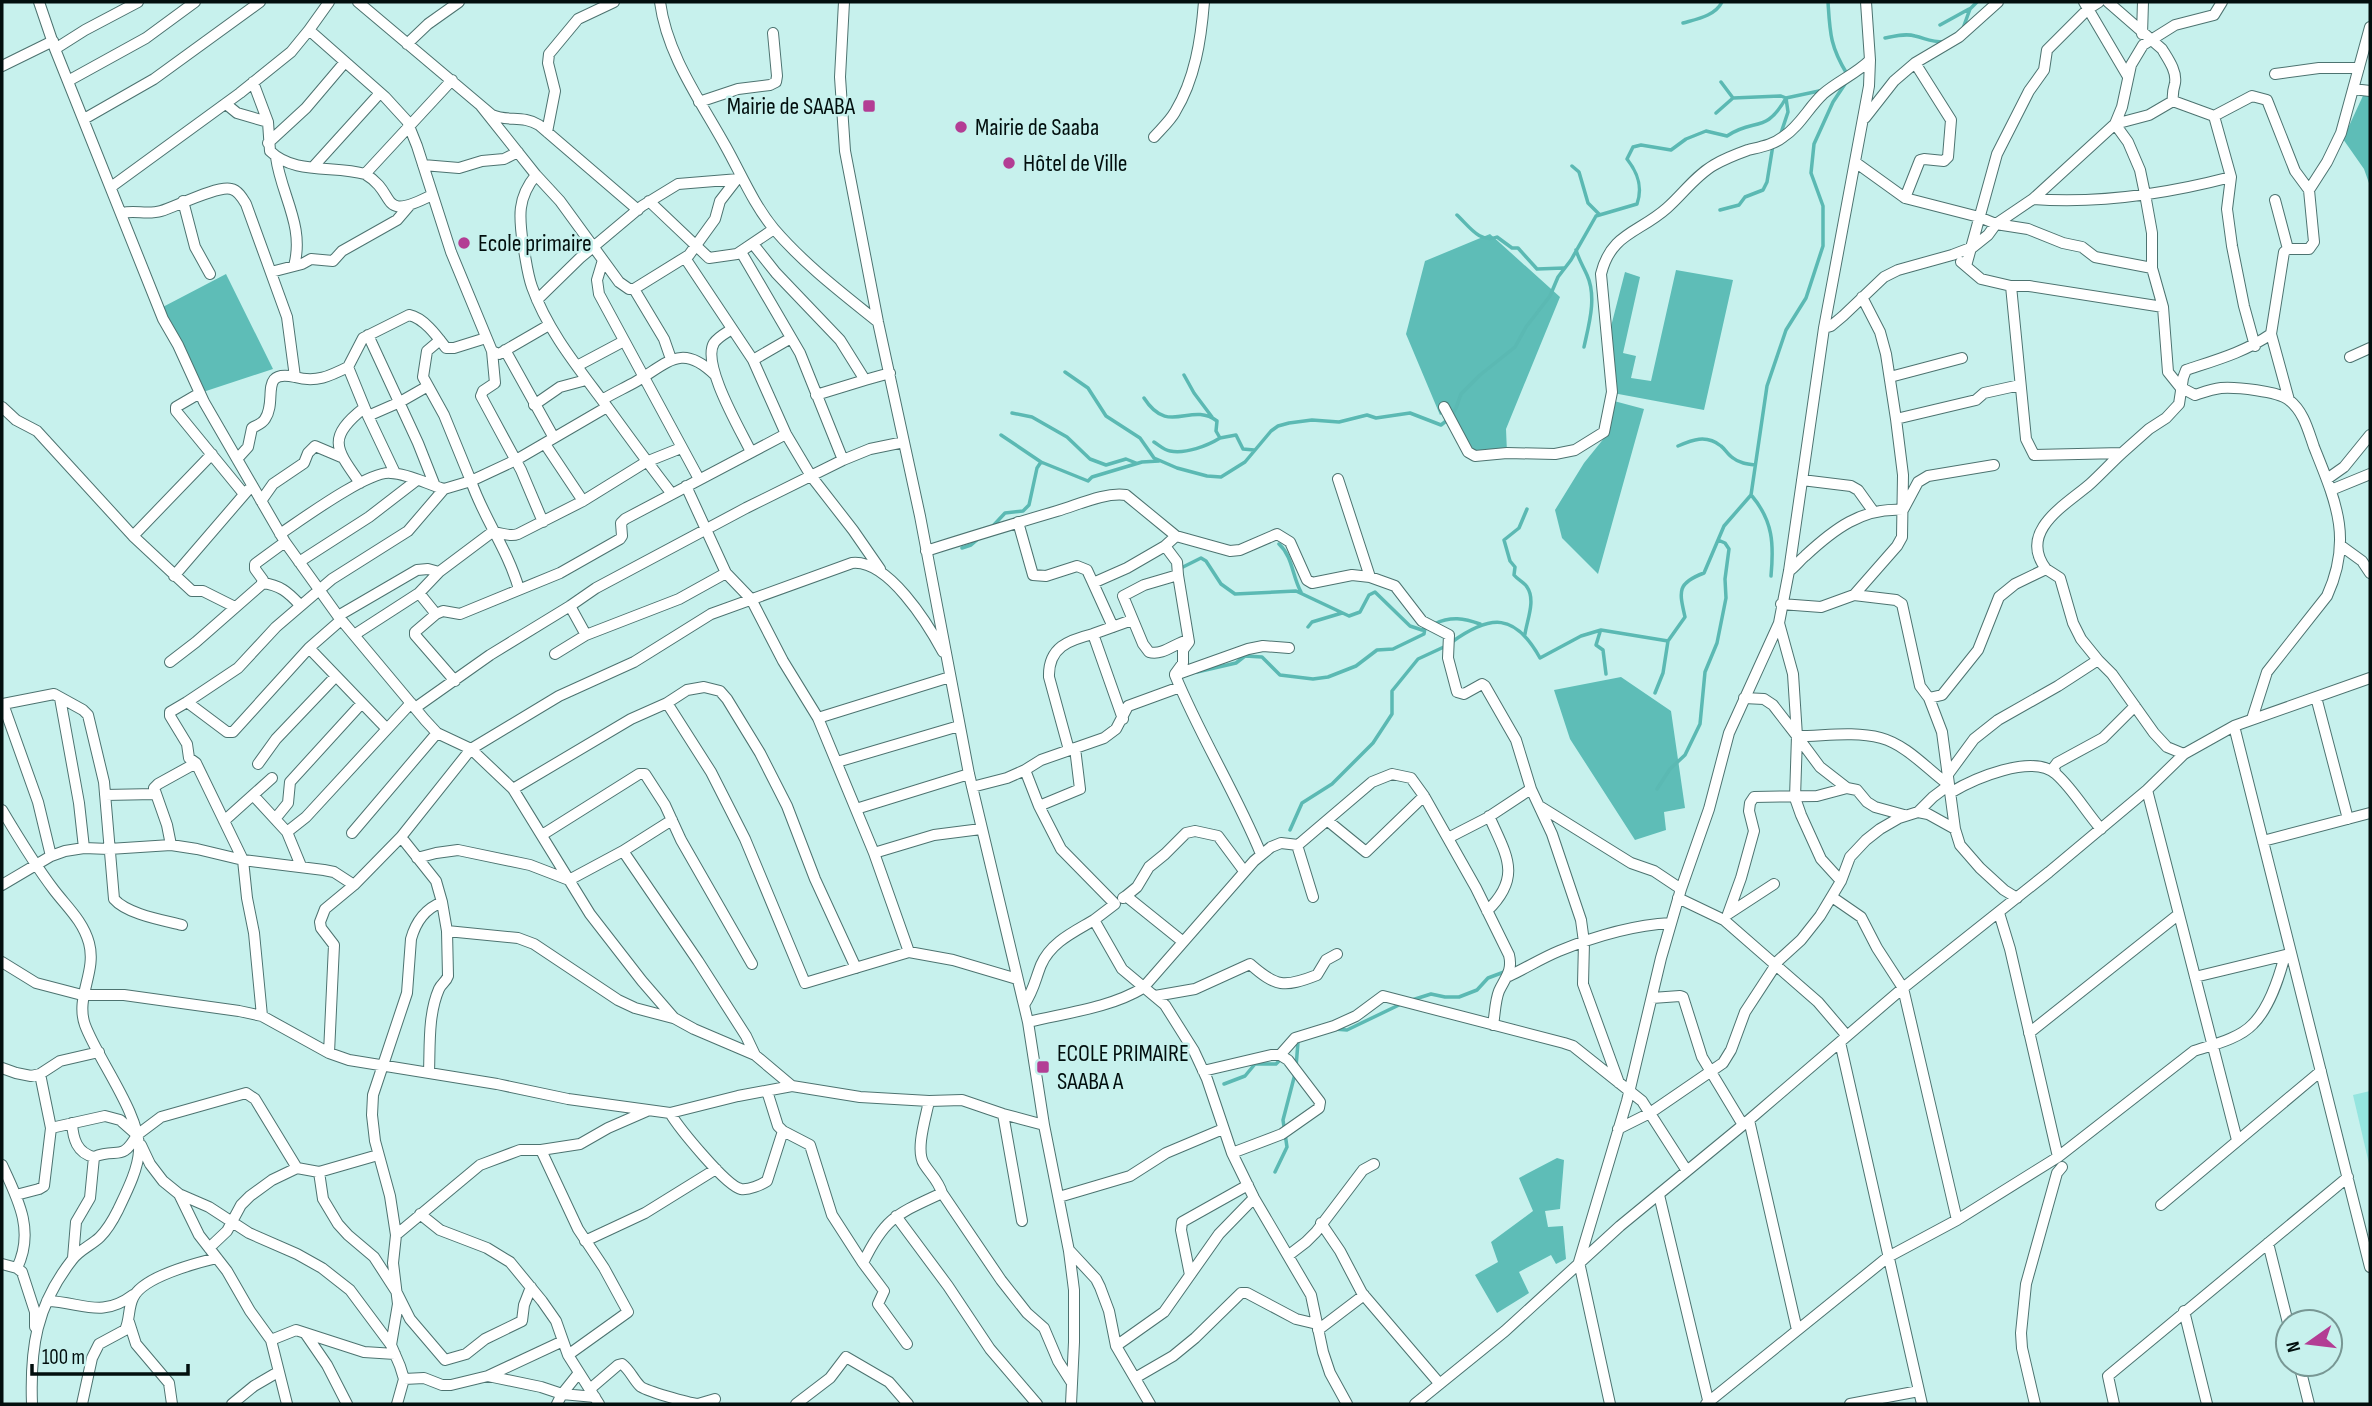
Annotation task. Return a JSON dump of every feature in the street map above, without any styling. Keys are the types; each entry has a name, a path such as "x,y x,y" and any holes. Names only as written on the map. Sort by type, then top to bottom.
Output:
{"street":[{"path":"39,2 163,319 200,393 283,538 340,618 437,733 471,749 513,789 590,914 674,1018"},
{"path":"2,66 54,45 138,2"},
{"path":"68,81 146,38 195,2"},
{"path":"84,119 154,79 260,2"},
{"path":"111,187 226,104 291,52 329,2"},
{"path":"358,2 481,106 499,118 526,118 547,132 638,210"},
{"path":"407,44 458,2"},
{"path":"547,132 555,91 548,63 549,54 578,19 614,2"},
{"path":"650,2 662,17"},
{"path":"660,2 662,17 685,77 740,179 774,229 826,280 878,322"},
{"path":"844,2 840,77 845,150 969,774 1028,1022 1074,1290 1071,1404"},
{"path":"1154,137 1175,113 1190,79 1201,35 1204,2"},
{"path":"1610,1404 1579,1262 1618,1129 1624,1086 1652,998 1680,893 1709,809 1728,733 1779,623 1824,328 1870,86 1866,2"},
{"path":"1863,121 1894,80 1915,63 1959,37 1998,2"},
{"path":"1966,266 1997,155 2029,92 2044,70 2047,50 2086,6 2099,2"},
{"path":"2108,2 2142,32 2147,42 2162,49 2174,73 2173,101"},
{"path":"2142,32 2143,2"},
{"path":"1824,328 1843,316 1885,277 1898,270 1973,247 1988,235 1996,224 2034,198 2115,124 2122,107 2127,75 2147,42 2175,26 2214,15 2222,2"},
{"path":"2086,6 2127,75"},
{"path":"2309,190 2341,133 2370,27"},
{"path":"309,30 401,113 410,127 451,253 492,351 495,381 481,396 516,460 543,522"},
{"path":"699,102 737,89 776,82 773,33"},
{"path":"1444,407 1468,452 1475,456 1507,453 1555,454 1575,450 1604,432 1612,392 1601,274 1605,257 1626,236 1667,209 1712,166 1747,150 1782,139 1825,93 1860,71 1870,60"},
{"path":"268,143 306,108 345,62"},
{"path":"1905,198 1920,160 1944,161 1948,157 1951,120 1915,63"},
{"path":"2275,74 2319,68 2359,68"},
{"path":"365,174 452,80"},
{"path":"253,82 268,122 270,151 276,157 286,162 365,174 372,178 392,204 399,207 409,206 432,195"},
{"path":"2353,89 2370,91"},
{"path":"313,167 380,93"},
{"path":"2173,101 2214,116 2252,96 2267,100 2295,171 2309,190 2314,242 2309,249 2288,249 2284,252 2271,334 2289,400"},
{"path":"2115,124 2150,115 2173,101"},
{"path":"226,104 237,113 268,122"},
{"path":"481,106 560,201 624,287 635,289 685,258 715,219 720,201 740,179"},
{"path":"2214,116 2231,177 2227,209 2238,280 2255,346"},
{"path":"2115,124 2128,142 2140,170 2152,233 2152,268 2163,307 2168,372 2182,389 2195,395 2234,388 2282,396 2289,400 2305,419 2341,526 2334,582 2327,596 2267,671 2252,719"},
{"path":"423,165 459,168 482,161 505,159 518,152"},
{"path":"276,157 298,235 298,254 294,266"},
{"path":"1855,162 1905,198 1996,224 2028,229 2063,243 2082,247 2095,257 2152,268"},
{"path":"536,175 526,187 520,220 529,276 537,300 549,325 586,380 672,494"},
{"path":"2034,198 2073,202 2187,188 2231,177"},
{"path":"537,300 649,201 678,184 740,179"},
{"path":"122,213 159,212 183,201 226,188 235,191 249,210 287,317 295,377"},
{"path":"2276,200 2288,249"},
{"path":"183,201 195,247 210,274"},
{"path":"649,201 696,247 712,258 732,256 774,229"},
{"path":"271,272 311,259 333,261 342,251 397,220 409,206"},
{"path":"753,244 776,274 840,340 865,380"},
{"path":"741,251 800,353 843,460"},
{"path":"1952,255 1981,279 2011,286 2029,286 2163,307"},
{"path":"685,258 753,360 786,434 811,476 882,573 917,611 947,659"},
{"path":"603,260 597,280 599,294 699,479"},
{"path":"2011,286 2025,439 2034,455 2122,453"},
{"path":"635,289 664,339 671,359"},
{"path":"1854,595 1897,546 1902,537 1903,510 1903,475 1890,377 1880,332 1861,297"},
{"path":"238,458 248,447 252,429 264,421 268,414 272,383 280,375 316,380 329,377 348,367 360,342 369,335 403,317 414,315 446,348 486,338"},
{"path":"492,351 499,354 549,325"},
{"path":"732,330 713,346 716,376 728,408 751,452"},
{"path":"2184,754 2167,747 2112,674 2081,639 2073,623 2060,578 2046,569 2037,553 2039,537 2044,525 2065,502 2089,485 2122,453 2175,409 2179,404 2186,370 2255,346 2271,334"},
{"path":"369,335 440,487"},
{"path":"753,360 791,338"},
{"path":"440,340 426,355 422,374 444,415 471,481 507,553 519,589"},
{"path":"577,366 624,341"},
{"path":"2350,357 2370,348"},
{"path":"505,350 583,501"},
{"path":"262,583 255,564 283,538 360,483 379,474 395,473 440,487 471,481 550,441 671,359 685,357 696,360 716,376"},
{"path":"1890,377 1962,358"},
{"path":"348,367 395,473"},
{"path":"816,395 890,373"},
{"path":"534,405 560,387 586,380"},
{"path":"1896,419 1976,400 1984,393 2020,386"},
{"path":"360,483 341,457 338,444 347,423 366,412 400,402 428,387"},
{"path":"200,393 175,409 244,494"},
{"path":"2,407 16,420 37,431 133,536 191,592 203,591 235,607"},
{"path":"455,681 415,635 415,632 436,614 443,611 463,613 561,573 620,539 622,521 786,434"},
{"path":"2327,479 2344,467 2370,435"},
{"path":"287,832 306,817 413,706 455,681 489,654 596,588 706,529 843,460 870,449 904,442"},
{"path":"261,501 273,484 304,463 307,453 315,446 341,457"},
{"path":"354,635 419,593 439,572 488,535 496,532 513,536 583,501 646,461 681,448"},
{"path":"133,536 212,454"},
{"path":"1903,510 1918,482 1928,476 1994,465"},
{"path":"2331,491 2370,474"},
{"path":"1338,479 1370,577"},
{"path":"299,562 378,511 417,480"},
{"path":"1802,480 1851,486 1858,490 1874,511"},
{"path":"174,576 253,485"},
{"path":"686,486 726,573 751,599 783,661 818,718 874,853 909,952"},
{"path":"262,1016 243,860 197,763 189,758 187,744 170,712 237,668 276,626 332,579 408,531 440,487"},
{"path":"926,551 1121,494 1126,495 1176,536 1230,551 1240,550 1277,534 1290,542 1307,580 1312,583 1352,575 1370,577 1395,586 1422,621 1449,635 1448,658 1454,688 1460,695 1482,684 1489,690 1516,740 1531,789 1540,806 1581,920 1586,996 1624,1086"},
{"path":"1789,571 1841,525 1874,511 1903,510"},
{"path":"1018,522 1033,575 1046,576 1077,566 1089,572 1113,627"},
{"path":"1093,583 1127,568 1165,546 1176,536"},
{"path":"2340,545 2362,561 2370,573"},
{"path":"1165,546 1177,562 1188,640 1183,650 1183,663 1175,675"},
{"path":"329,1053 334,945 321,928 320,922 326,909 401,837 471,749 559,696 634,662 711,614 852,563 866,563 882,573"},
{"path":"1929,698 1942,695 1978,650 1999,597 2015,584 2046,569"},
{"path":"187,702 227,732 233,732 340,618 418,570 439,572"},
{"path":"555,654 586,635 680,599 726,573"},
{"path":"1178,575 1144,585 1123,598 1143,645 1149,652 1158,653 1175,643 1188,640"},
{"path":"262,583 285,589 300,605"},
{"path":"170,662 262,583"},
{"path":"419,593 436,614"},
{"path":"1781,604 1821,607 1854,595 1896,600 1902,604 1920,686 1929,698 1942,732 1955,829 1960,845 1980,868 2017,898"},
{"path":"570,606 586,635"},
{"path":"1039,806 1080,789 1072,749 1056,705 1049,668 1053,658 1064,642 1132,620"},
{"path":"1779,623 1793,674 1797,737 1796,798 1821,859 1841,881"},
{"path":"1093,634 1123,719"},
{"path":"1175,675 1248,649 1263,646 1289,648"},
{"path":"310,648 387,730"},
{"path":"1949,773 1974,738 1998,720 2098,660"},
{"path":"1175,675 1261,854"},
{"path":"258,764 276,739 336,676"},
{"path":"818,718 950,677"},
{"path":"1415,1404 1505,1331 1579,1262 1903,988 1999,914 2147,790 2184,754 2234,726 2370,678"},
{"path":"513,789 631,719 667,703 687,690 704,687 720,691 760,753 787,806 815,879 856,968"},
{"path":"972,786 1007,778 1041,760 1104,738 1116,729 1128,706 1180,687"},
{"path":"51,856 38,802 2,705 52,695 88,715 103,773 113,896 116,902 148,916 182,925"},
{"path":"2316,697 2348,819"},
{"path":"60,698 79,803 84,848"},
{"path":"1744,698 1765,699 1773,705 1819,767 1847,788 1857,790 1875,807 1905,816"},
{"path":"275,819 288,803 290,782 362,703"},
{"path":"667,703 710,772 745,839 805,983 909,952 953,960 1017,979"},
{"path":"2054,772 2057,763 2103,738 2135,705"},
{"path":"837,762 959,726"},
{"path":"2234,726 2288,954 2321,1070 2370,1267"},
{"path":"352,833 437,733"},
{"path":"1797,737 1853,734 1882,738 1911,754 1949,789"},
{"path":"171,845 154,788 197,763"},
{"path":"1618,1129 1650,1113 1724,1062 1745,1012 1782,956 1809,930 1832,897 1850,858 1880,829 1918,812 1933,797 1949,789 2020,767 2032,766 2054,772 2101,828"},
{"path":"1025,770 1039,806 1061,849 1115,904"},
{"path":"542,835 642,773 658,794 752,964"},
{"path":"856,809 969,774"},
{"path":"1028,1022 1102,1004 1143,988 1261,854 1281,843 1297,845 1362,789 1392,774 1412,778 1424,796 1509,955 1509,975 1498,993 1493,1025"},
{"path":"224,821 272,778"},
{"path":"1726,917 1741,878 1754,831 1749,811 1754,797 1817,796 1847,788"},
{"path":"1448,838 1531,789"},
{"path":"2147,790 2237,1140"},
{"path":"105,795 155,794"},
{"path":"253,795 287,832 301,866"},
{"path":"1328,821 1366,852 1424,796"},
{"path":"1540,806 1631,863 1654,871 1680,893 1726,917 1776,967 1818,1002 1843,1039 1888,1257 1922,1404"},
{"path":"1918,812 1932,816 1955,829"},
{"path":"2263,841 2370,813"},
{"path":"3,815 71,908 89,943 91,965 82,995 84,1022 124,1102 150,1164 163,1181 179,1194 209,1207 249,1233 322,1268 350,1290 393,1349 404,1379 397,1404"},
{"path":"1487,911 1496,902 1510,874 1508,860 1489,816"},
{"path":"417,858 458,850 530,865 569,880 623,851 672,820"},
{"path":"874,853 934,835 981,829"},
{"path":"1024,1005 1034,990 1042,964 1051,948 1137,887 1149,867 1185,833 1195,831 1218,836 1244,871"},
{"path":"401,837 436,881 447,931 449,976 439,988 434,1011 429,1072"},
{"path":"2,885 51,856 65,851 171,845 243,860 334,872 354,885"},
{"path":"1297,845 1313,897"},
{"path":"623,851 739,1024 755,1055"},
{"path":"1726,917 1774,884"},
{"path":"1126,896 1182,941"},
{"path":"1832,897 1861,917 1903,988 1957,1220"},
{"path":"393,1349 397,1315 393,1263 396,1235 390,1196 378,1155 372,1115 373,1095 408,993 413,931 425,912 442,902"},
{"path":"1999,914 2010,949 2060,1162 2026,1284 2021,1326 2021,1341 2035,1404"},
{"path":"2029,1033 2179,914"},
{"path":"1094,920 1122,969 1155,996 1173,1016 1194,1051 1232,1153 1254,1198 1311,1295 1329,1373 1347,1404"},
{"path":"1509,975 1584,942 1645,926 1671,923"},
{"path":"447,931 518,938 534,944 618,1000 635,1008 674,1018 755,1055 792,1086"},
{"path":"1155,996 1195,989 1250,964 1274,982 1284,985 1317,975 1326,960 1337,954"},
{"path":"2195,978 2288,954"},
{"path":"1659,1195 1708,1404 1888,1257 2060,1162 2194,1051 2214,1045 2252,1026 2280,975 2288,954"},
{"path":"2,962 36,983 82,995 124,995 262,1016 329,1053 349,1060 497,1084 568,1099 670,1113 792,1086 860,1097 962,1100 1044,1125"},
{"path":"1280,1055 1294,1038 1356,1016 1383,996 1573,1046 1624,1086 1650,1113 1687,1171"},
{"path":"1652,998 1683,998 1702,1057 1746,1122 1797,1330"},
{"path":"2,1068 31,1076 40,1074 60,1060 99,1052"},
{"path":"1203,1071 1280,1055 1288,1060 1317,1097 1319,1108 1282,1135 1232,1153"},
{"path":"2161,1205 2321,1070"},
{"path":"16,1195 44,1186 51,1128 40,1074"},
{"path":"767,1091 775,1121 783,1131 810,1145 832,1215 884,1291 878,1304 907,1344"},
{"path":"72,1123 77,1146 84,1153 94,1157 122,1153 161,1117 246,1093 254,1099 297,1168"},
{"path":"929,1101 922,1134 922,1162 936,1178 942,1193 1000,1280 1027,1313 1044,1328 1072,1383"},
{"path":"396,1235 480,1165 520,1150 580,1144 608,1128 648,1111"},
{"path":"670,1113 716,1169 739,1189 766,1182 770,1178 783,1131"},
{"path":"1003,1114 1022,1221"},
{"path":"51,1128 97,1117 112,1117 138,1137"},
{"path":"1059,1197 1130,1176 1166,1153 1223,1129"},
{"path":"35,1334 47,1301 73,1258 100,1237 112,1223 138,1163 138,1137"},
{"path":"541,1150 585,1241 604,1268 628,1312 568,1355"},
{"path":"209,1248 228,1231 241,1205 272,1180 297,1168 319,1172 378,1155"},
{"path":"73,1258 76,1222 90,1198 94,1157"},
{"path":"1289,1255 1307,1242 1363,1170 1374,1164"},
{"path":"2,1166 24,1218 25,1249 17,1268"},
{"path":"585,1241 645,1213 716,1169"},
{"path":"319,1172 323,1199 338,1224 374,1257 415,1325 447,1360 466,1354 485,1339 522,1321 524,1305 531,1287"},
{"path":"2114,1404 2108,1376 2348,1177"},
{"path":"1191,1275 1181,1230 1182,1222 1248,1185"},
{"path":"863,1263 876,1236 896,1216 942,1193"},
{"path":"179,1194 199,1235 218,1258 271,1340 288,1404"},
{"path":"1116,1346 1161,1315 1219,1234 1254,1198"},
{"path":"420,1214 440,1230 505,1258 556,1321 568,1355 595,1397"},
{"path":"896,1216 990,1349 1037,1404"},
{"path":"1321,1223 1340,1251 1364,1296 1439,1383"},
{"path":"2268,1243 2284,1308"},
{"path":"1069,1251 1096,1279 1110,1311 1116,1346 1150,1404"},
{"path":"47,1301 103,1309 122,1303 169,1272 218,1258"},
{"path":"2,1264 17,1268 26,1279 35,1312 33,1404"},
{"path":"1135,1378 1167,1360 1188,1344 1241,1293 1247,1293 1296,1319 1318,1327"},
{"path":"134,1294 129,1310 129,1322 136,1344 169,1383 172,1404"},
{"path":"1318,1327 1364,1296"},
{"path":"2184,1311 2207,1404"},
{"path":"82,1404 92,1358 99,1344 120,1335 129,1322"},
{"path":"271,1340 281,1338 292,1330 364,1352 393,1349"},
{"path":"304,1332 322,1357 347,1404"},
{"path":"404,1379 424,1378 442,1385 451,1385 488,1376 564,1341"},
{"path":"796,1404 830,1378 846,1357 889,1382 908,1404"},
{"path":"595,1397 618,1365 622,1364 646,1390 698,1404 715,1399"},
{"path":"232,1404 254,1386 278,1372"},
{"path":"557,1404 578,1374"},
{"path":"488,1376 562,1394 595,1397"},
{"path":"2302,1378 2309,1404"},
{"path":"1850,1404 1919,1391"}],"shaded area":[{"path":"2367,87 2370,87 2370,186 2364,169 2343,139"},
{"path":"1490,234 1560,297 1506,429 1507,453 1470,458 1447,411 1440,415 1406,334 1425,261"},
{"path":"1676,270 1733,280 1704,410 1613,393 1608,338 1625,272 1640,277 1623,353 1636,356 1631,378 1651,381"},
{"path":"226,274 273,369 200,393 159,309"},
{"path":"1614,401 1644,409 1598,574 1562,538 1555,510 1584,463 1605,437"},
{"path":"1621,677 1671,711 1685,808 1664,812 1666,830 1635,840 1570,739 1554,690"},
{"path":"2370,1091 2370,1168 2353,1095"},
{"path":"1557,1158 1564,1160 1560,1209 1545,1211 1548,1227 1563,1226 1566,1259 1556,1264 1551,1255 1519,1272 1529,1293 1497,1313 1475,1275 1498,1262 1491,1242 1533,1211 1519,1178"}],"waterway":[{"path":"1683,23 1710,14 1722,2"},
{"path":"1828,2 1832,39 1847,74"},
{"path":"1962,31 1970,9 1977,2"},
{"path":"1940,25 1969,9"},
{"path":"1885,38 1908,35 1944,42"},
{"path":"1452,642 1479,626 1501,623 1521,633 1540,658 1581,636 1601,630 1668,641 1685,617 1682,589 1689,580 1704,573 1724,526 1751,495 1767,386 1786,330 1806,298 1823,246 1823,206 1811,173 1814,144 1833,102 1847,81"},
{"path":"1721,82 1733,98 1786,98 1788,112 1781,133"},
{"path":"1065,372 1088,388 1106,416 1140,438 1154,458 1207,476 1221,477 1245,462 1271,431 1289,423 1312,420 1339,422 1367,415 1376,418 1410,413 1441,425 1450,418 1461,394 1515,347 1526,327 1550,296 1558,277 1596,216 1637,204 1640,192 1638,180 1627,159 1633,147 1641,145 1671,150 1686,139 1706,131 1727,136 1772,117 1786,98 1819,91"},
{"path":"1716,113 1733,98"},
{"path":"1720,210 1739,205 1745,197 1763,190 1767,182 1773,145"},
{"path":"1572,166 1579,172 1588,203 1599,214"},
{"path":"1457,215 1480,236 1491,239 1497,237 1512,248 1518,248 1537,269 1564,268"},
{"path":"1576,250 1591,292 1591,311 1584,347"},
{"path":"1184,375 1212,417"},
{"path":"1144,398 1162,415 1207,416 1217,421 1216,431 1220,438 1236,435 1243,449 1254,450"},
{"path":"1012,413 1032,417 1067,437 1090,459 1106,465 1126,459 1136,463"},
{"path":"1001,435 1041,462"},
{"path":"1154,442 1176,452 1203,446 1220,438"},
{"path":"1678,446 1694,440 1710,440 1721,446 1735,460 1755,465"},
{"path":"992,527 1005,513 1023,511 1029,505 1037,468 1041,462 1088,481 1092,477 1142,462 1159,461"},
{"path":"1752,496 1768,524 1772,554 1771,576"},
{"path":"1525,634 1531,604 1530,592 1514,575 1515,567 1510,561 1504,540 1519,528 1527,509"},
{"path":"962,548 978,539"},
{"path":"1657,789 1670,769 1685,755 1700,724 1705,672 1717,643 1726,598 1725,579 1729,549 1725,543 1718,540"},
{"path":"1279,544 1290,561 1301,592"},
{"path":"1179,569 1201,558 1206,561 1221,584 1235,594 1296,591 1349,616 1360,612 1369,595 1375,592 1410,626 1422,630 1427,627"},
{"path":"1308,627 1312,622 1342,613"},
{"path":"1434,624 1457,619 1480,624"},
{"path":"1197,672 1236,663 1245,656 1262,657 1280,675 1313,679 1328,677 1356,666 1377,650 1393,649 1424,634 1425,628"},
{"path":"1600,632 1596,645 1603,650 1606,674"},
{"path":"1655,693 1663,673 1668,641"},
{"path":"1290,830 1302,803 1332,784 1373,743 1392,714 1392,691 1418,659 1446,646"},
{"path":"1412,1000 1431,994 1459,997 1477,990 1488,978 1504,972"},
{"path":"1334,1029 1347,1030 1401,1004"},
{"path":"1296,1067 1298,1042"},
{"path":"1224,1084 1245,1076 1255,1064 1276,1064 1282,1058"},
{"path":"1275,1172 1287,1147 1283,1120 1295,1074"}],"place":[{"name":"Mairie de SAABA","path":"869,106"},
{"name":"Mairie de Saaba","path":"961,127"},
{"name":"Hôtel de Ville","path":"1009,163"},
{"name":"Ecole primaire","path":"464,243"},
{"name":"ECOLE PRIMAIRE SAABA A","path":"1043,1067"}]}
